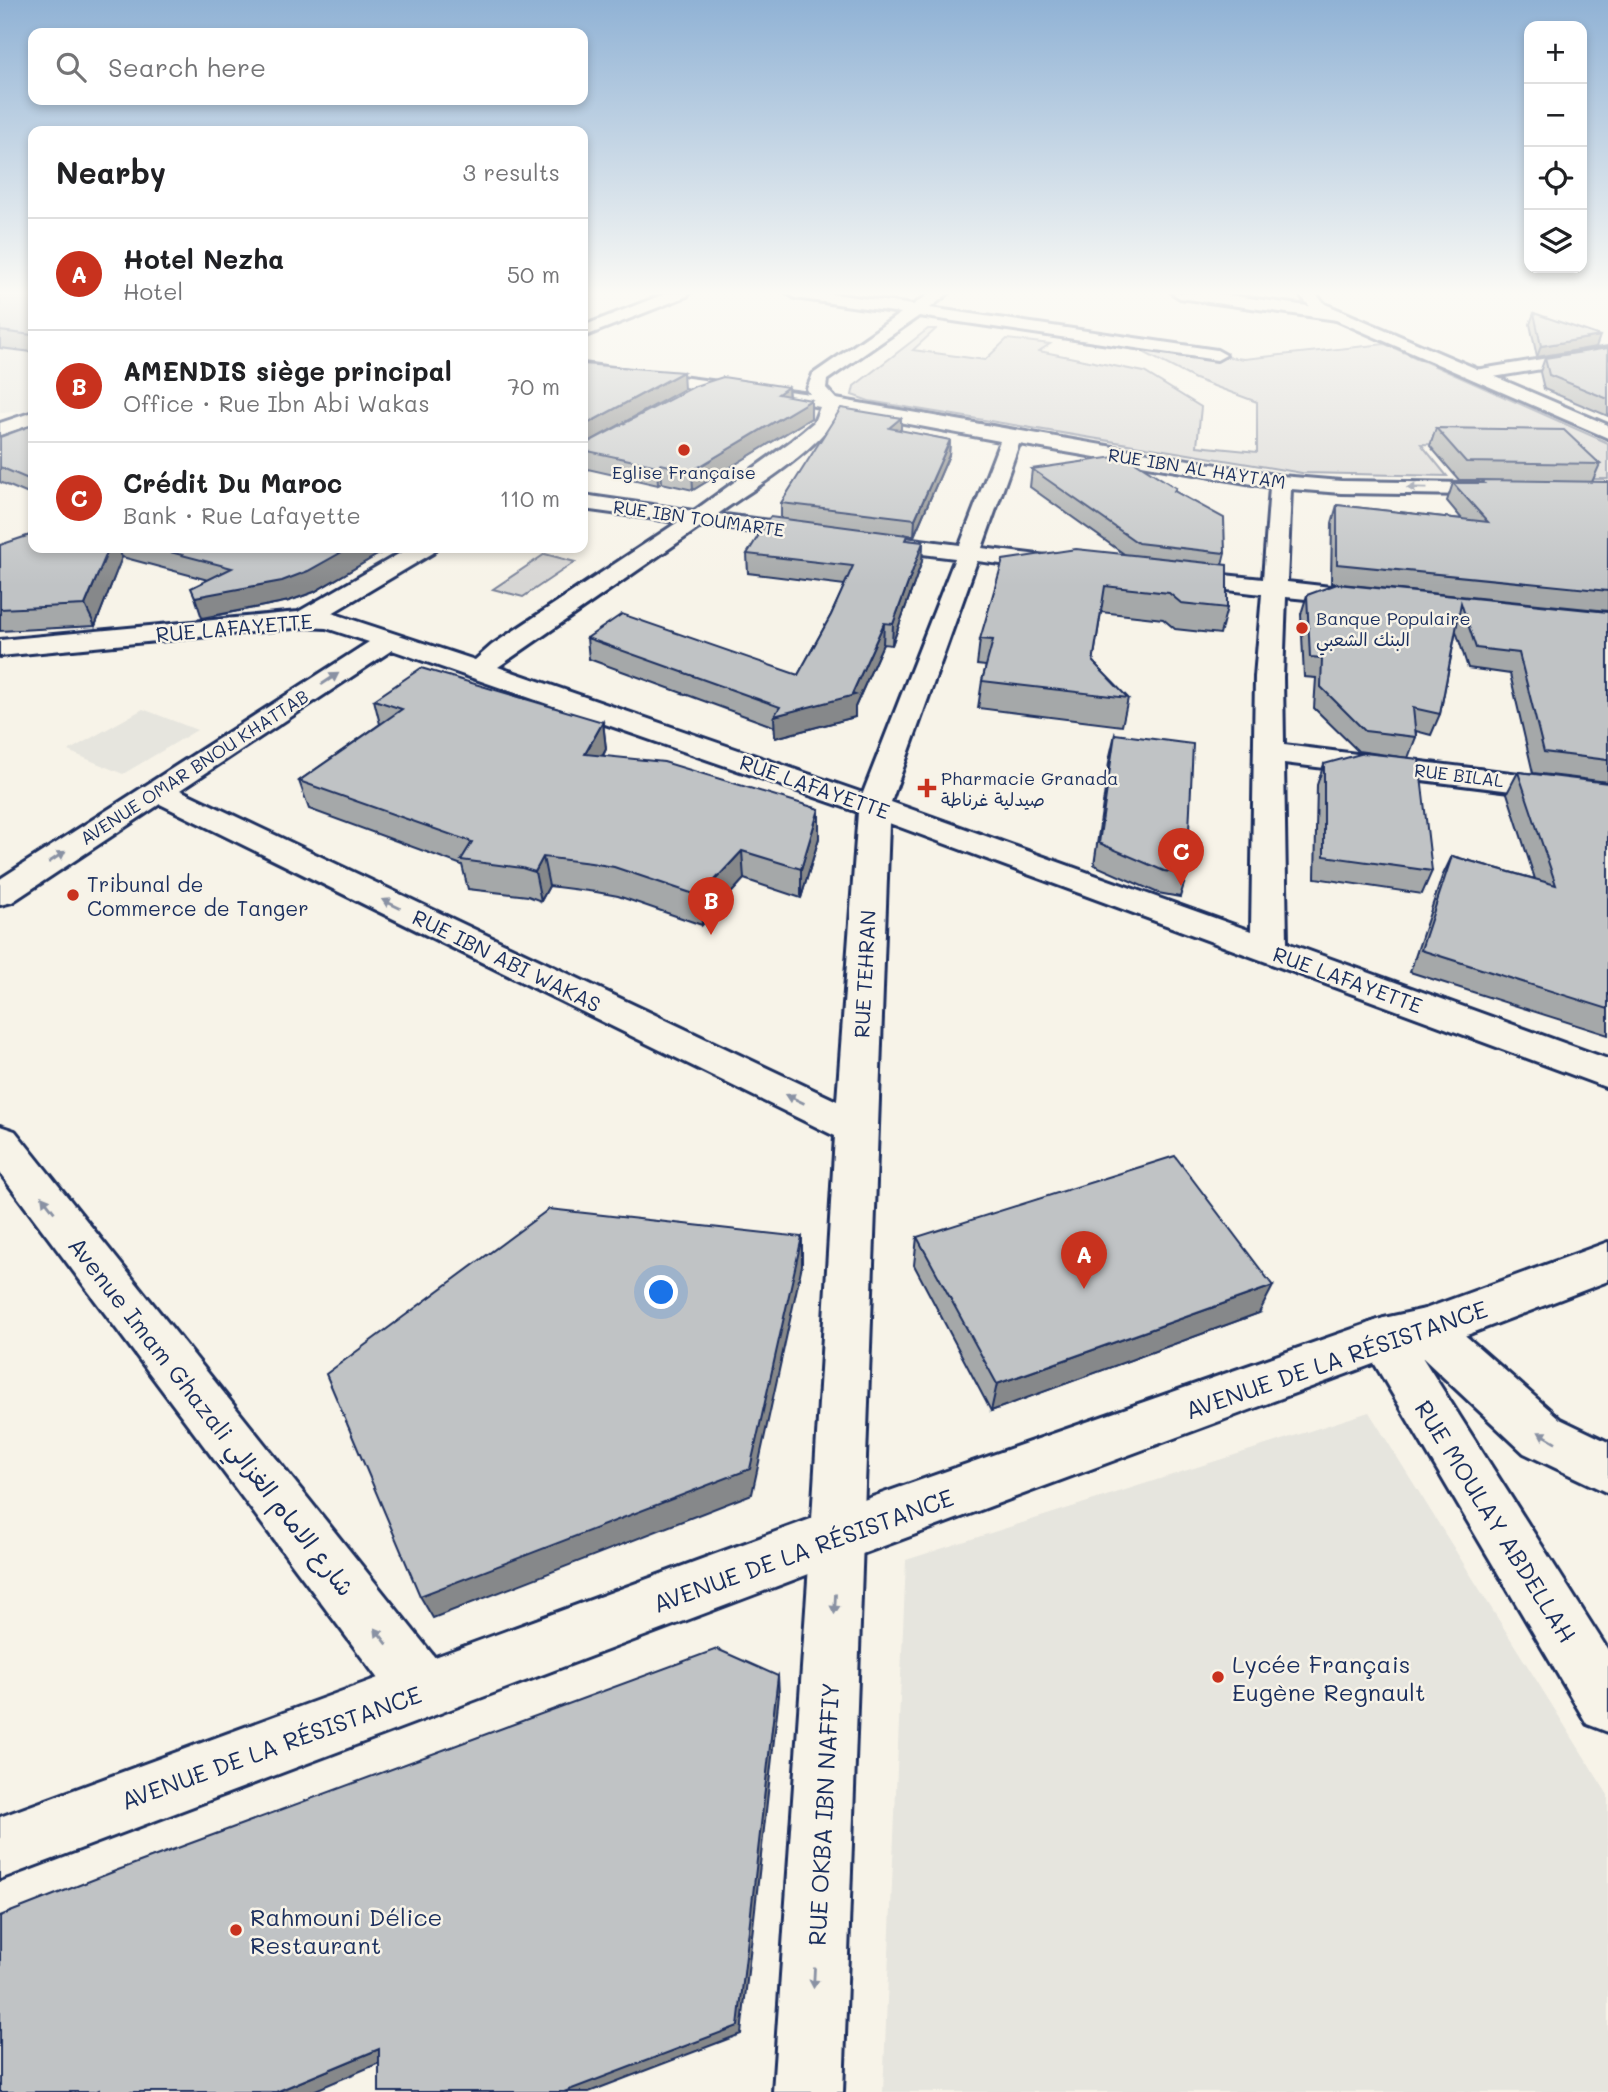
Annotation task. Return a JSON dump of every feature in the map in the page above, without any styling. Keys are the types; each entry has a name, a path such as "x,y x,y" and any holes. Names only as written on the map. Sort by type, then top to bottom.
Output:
{"street":[{"path":"676,404 706,391"},
{"name":"RUE IBN AL HAYTAM","path":"758,391 1282,482 1341,487 1608,491"},
{"path":"479,670 500,651 757,477 822,425 830,411 829,402 818,391"},
{"path":"1513,391 1608,432"},
{"path":"0,429 28,420"},
{"name":"RUE TEHRAN","path":"838,1536 874,805 1012,437"},
{"path":"0,440 22,443"},
{"path":"1269,950 1269,677 1282,482"},
{"name":"RUE IBN TOUMARTE","path":"588,503 697,519 1093,568"},
{"path":"304,619 416,553"},
{"path":"1148,574 1383,599"},
{"name":"RUE LAFAYETTE","path":"0,648 304,619 330,620 874,805 1608,1074"},
{"name":"AVENUE OMAR BNOU KHATTAB","path":"0,894 388,640"},
{"name":"RUE BILAL","path":"1269,752 1608,794"},
{"name":"RUE IBN ABI WAKAS","path":"158,791 856,1128"},
{"name":"Avenue Imam Ghazali شارع الامام الغزالي","path":"0,1142 423,1690"},
{"name":"AVENUE DE LA RÉSISTANCE","path":"0,1848 838,1536 1608,1261"},
{"path":"1404,1335 1542,1436 1608,1468"},
{"name":"RUE MOULAY ABDELLAH","path":"1404,1335 1608,1703"},
{"name":"RUE OKBA IBN NAFFIY","path":"808,2092 838,1536"}],"shaded area":[{"path":"0,391 28,391 28,411 0,413"},
{"path":"853,391 1174,391 1201,407 1197,446 1257,452 1257,402 1226,391 1490,391 1608,443 1608,479 1593,479 1560,447 1421,444 1447,476 1302,473 869,401 852,395"},
{"path":"545,554 575,562 523,597 493,589"},
{"path":"143,709 197,730 123,774 68,751"},
{"name":"Lycée Français Eugène Regnault","path":"1369,1412 1608,1795 1608,2092 883,2092 906,1560"}],"building":[{"path":"588,391 649,391 588,423"},
{"path":"686,391 783,391 778,394 811,400 692,471 588,451 588,442"},
{"path":"1587,391 1608,391 1608,399"},
{"path":"841,408 901,418 889,428 950,440 915,519 781,503"},
{"path":"28,427 28,479 0,467 0,437"},
{"path":"1436,428 1564,430 1600,464 1466,462"},
{"path":"1115,457 1132,460 1176,488 1174,491 1224,518 1225,553 1138,543 1032,469"},
{"path":"1481,480 1608,482 1608,591 1337,564 1337,505 1488,522 1453,483 1484,483"},
{"path":"770,517 907,535 905,540 923,542 893,624 884,623 852,694 855,695 774,716 780,707 587,638 622,614 798,675 831,615 853,566 747,554"},
{"path":"28,536 28,553 107,553 85,605 0,609 0,545"},
{"path":"1076,549 1227,565 1227,608 1181,603 1169,593 1105,586 1093,662 1128,698 982,681 993,640 980,639 1003,560"},
{"path":"174,553 340,553 308,571 282,581 195,597 191,588 232,568"},
{"path":"1337,584 1608,612 1608,760 1544,752 1519,653 1476,648 1461,603 1440,714 1413,708 1416,737 1365,731 1321,687 1322,658 1310,657 1307,595"},
{"path":"421,668 603,722 585,754 664,762 819,809 801,869 742,851 700,896 614,867 591,863 543,857 535,872 461,860 472,842 299,781 402,709 374,700"},
{"path":"1115,734 1193,744 1187,874 1164,871 1099,843"},
{"path":"1364,753 1419,759 1432,871 1324,856 1324,764"},
{"path":"1518,772 1608,783 1608,1009 1421,950 1452,856 1556,885"},
{"path":"1175,1156 1273,1286 997,1384 917,1237"},
{"path":"549,1209 802,1237 750,1469 420,1596 326,1374"},
{"path":"717,1649 778,1676 738,2026 564,2092 379,2092 379,2049 276,2092 0,2092 0,1916"}],"place":[{"name":"Eglise Française","path":"684,450"},
{"name":"Banque Populaire البنك الشعبي","path":"1302,628"},
{"name":"Pharmacie Granada صيدلية غرناطة","path":"927,788"},
{"name":"Crédit Du Maroc","path":"1181,886"},
{"name":"Tribunal de Commerce de Tanger","path":"73,895"},
{"name":"AMENDIS siège principal","path":"711,935"},
{"name":"Hotel Nezha","path":"1084,1289"},
{"name":"Lycée Français Eugène Regnault","path":"1218,1677"},
{"name":"Rahmouni Délice Restaurant","path":"236,1930"}]}
